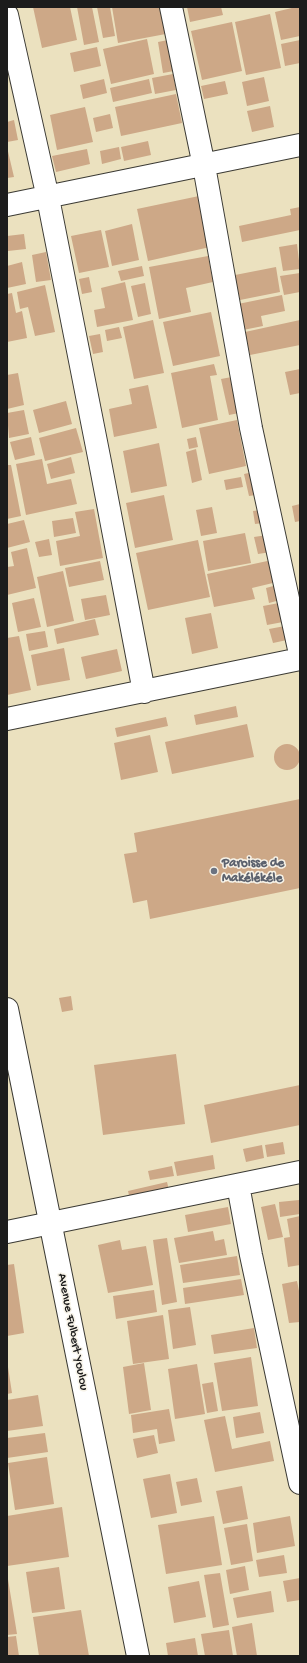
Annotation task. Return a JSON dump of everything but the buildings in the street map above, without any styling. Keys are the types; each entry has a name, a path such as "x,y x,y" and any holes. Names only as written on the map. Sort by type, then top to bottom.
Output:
{"street":[{"path":"171,7 204,166 251,428 300,654"},
{"path":"7,15 48,198 144,692"},
{"path":"7,206 300,145"},
{"path":"7,719 300,659"},
{"name":"Avenue Fulbert Youlou","path":"7,1009 138,1656"},
{"path":"7,1232 300,1172"},
{"path":"238,1185 251,1255 300,1483"}],"place":[{"name":"Paroisse de Makélékéle","path":"214,871"}]}
